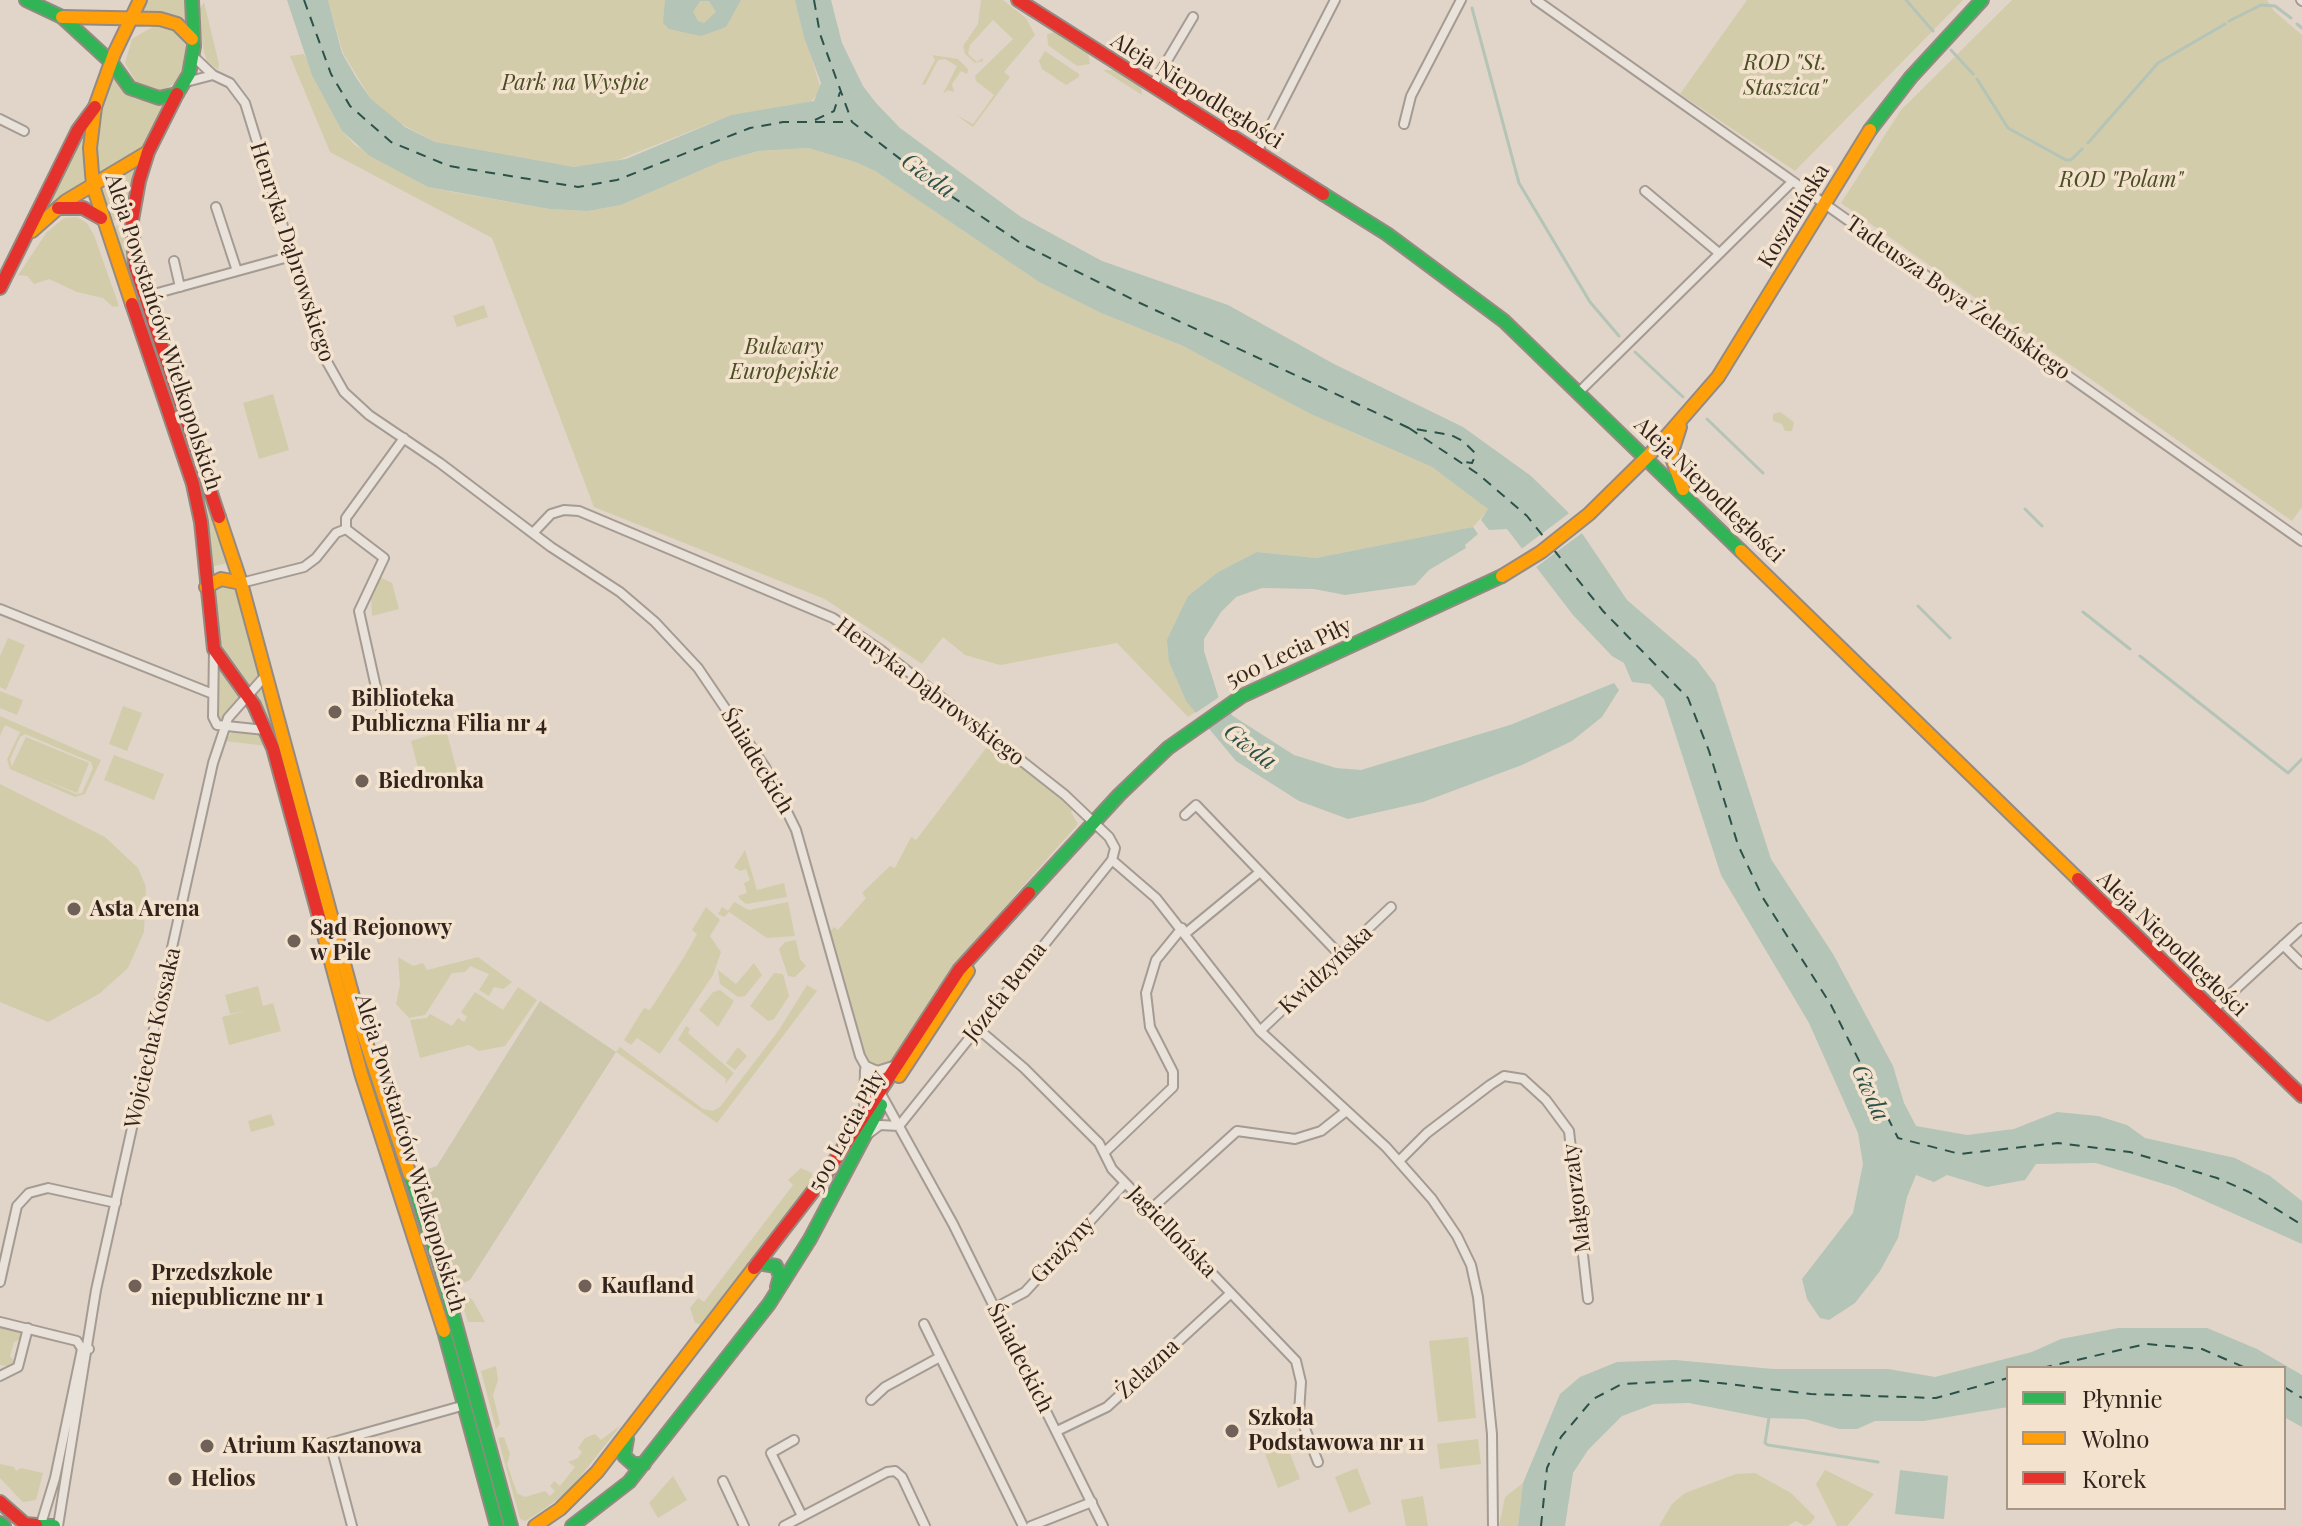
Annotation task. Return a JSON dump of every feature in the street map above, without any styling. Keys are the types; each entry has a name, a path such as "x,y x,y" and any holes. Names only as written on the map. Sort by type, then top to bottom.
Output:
{"street":[{"path":"26,0 62,17 112,63 121,80 139,93 159,98 177,94 186,82 193,56 192,0"},
{"path":"112,63 140,0"},
{"name":"Aleja Niepodległości","path":"1018,0 1436,267 1504,321 2302,1096"},
{"path":"1257,152 1335,0"},
{"path":"1404,124 1411,96 1461,0"},
{"name":"Tadeusza Boya Żeleńskiego","path":"1536,0 2298,538"},
{"name":"Koszalińska","path":"1646,458 1685,416 1737,350 1887,105 1982,0"},
{"path":"62,17 172,22 192,39"},
{"path":"1152,86 1193,17"},
{"name":"Henryka Dąbrowskiego","path":"193,56 213,75 230,83 245,103 322,353 333,376 358,406 533,533 543,520 556,511 579,511 833,618 882,651 1065,795 1094,822 1112,840 1112,860 1156,898 1184,930 1260,1031 1399,1161 1457,1236 1474,1274 1492,1434 1493,1526"},
{"name":"Aleja Powstańców Wielkopolskich","path":"112,63 95,107 90,148 93,186 101,218 193,484 214,649 266,730 361,1073 407,1202 497,1526"},
{"path":"186,82 213,75"},
{"name":"Aleja Powstańców Wielkopolskich","path":"177,94 148,152 132,220 135,266 241,583 362,1030 439,1263 511,1526"},
{"path":"0,288 78,130 95,107"},
{"path":"0,119 24,131"},
{"path":"20,247 55,209 148,152"},
{"path":"1579,392 1792,182"},
{"path":"1645,191 1719,253"},
{"path":"55,209 78,207 101,218"},
{"path":"216,207 237,271"},
{"path":"143,297 292,256"},
{"path":"174,261 180,287"},
{"path":"1685,416 1671,455 1675,474 1689,499"},
{"path":"346,529 346,518 404,438"},
{"name":"500 Lecia Piły","path":"572,1526 608,1501 644,1464 769,1304 810,1239 898,1062 943,990 1149,764 1189,731 1242,696 1502,577 1557,540 1646,458"},
{"path":"2298,538 2302,525"},
{"path":"206,587 221,579 241,583 304,567 316,558 336,533 346,529"},
{"path":"346,529 384,558 359,611 381,710"},
{"name":"Śniadeckich","path":"533,533 620,592 678,644 765,767 796,830 844,1008 865,1065 995,1308 1103,1526"},
{"path":"0,609 208,692"},
{"path":"214,649 208,692 217,725 242,725 266,730"},
{"name":"Wojciecha Kossaka","path":"45,1525 213,763 224,727 266,674"},
{"path":"1185,815 1196,805 1341,956"},
{"name":"Józefa Bema","path":"899,1126 1112,860"},
{"path":"1105,1152 1173,1087 1173,1072 1150,1027 1145,1000 1156,960 1184,930 1260,872"},
{"name":"Kwidzyńska","path":"1260,1031 1391,907"},
{"path":"2212,1011 2302,928"},
{"name":"500 Lecia Piły","path":"535,1526 584,1487 758,1263 837,1159 989,938"},
{"path":"2283,945 2302,964"},
{"name":"Jagiellońska","path":"977,1028 1034,1078 1105,1152 1108,1164 1125,1183 1296,1361 1301,1382 1299,1413 1318,1462"},
{"path":"865,1065 881,1071 898,1062"},
{"name":"Śniadeckich","path":"864,1118 865,1065"},
{"name":"Małgorzaty","path":"1399,1161 1427,1133 1490,1085 1504,1076 1523,1079 1546,1100 1569,1131 1588,1299"},
{"path":"1150,1210 1237,1131 1295,1139 1321,1131 1345,1112"},
{"path":"854,1153 877,1126 899,1126"},
{"name":"Grażyny","path":"995,1308 1025,1292 1125,1183"},
{"path":"0,1282 17,1206 29,1193 48,1188 116,1203"},
{"name":"500 Lecia Piły","path":"758,1263 771,1262 780,1271 780,1281 769,1304"},
{"name":"Żelazna","path":"1057,1431 1107,1407 1231,1293"},
{"path":"0,1322 77,1341 85,1349"},
{"path":"924,1324 1023,1526"},
{"path":"0,1376 18,1367 28,1328"},
{"name":"Wojciecha Kossaka","path":"45,1525 85,1349"},
{"path":"871,1400 885,1387 940,1357"},
{"path":"352,1526 330,1443 465,1405"},
{"name":"500 Lecia Piły","path":"636,1421 623,1449 624,1456 633,1464 644,1464"},
{"path":"794,1440 771,1453 802,1516"},
{"path":"784,1526 885,1473 895,1471 925,1526"},
{"path":"723,1481 744,1526"},
{"path":"0,1502 25,1524 45,1525"},
{"path":"1031,1526 1092,1502"}],"green space":[{"path":"145,0 186,0 188,22 163,13 139,15"},
{"name":"Park na Wyspie","path":"328,0 795,0 821,90 809,104 731,115 608,164 574,167 538,163 435,142 394,120 371,99 343,53"},
{"path":"981,0 1003,0 1026,18 1035,35 1004,72 1010,77 973,127 956,115 973,124 994,95 976,81 975,76 1013,39 993,20 970,45 968,54 977,62 983,58 983,61 975,63 965,54 963,46 978,24"},
{"name":"ROD \"St. Staszica\"","path":"1747,0 1963,0 1795,171 1680,94"},
{"name":"ROD \"Polam\"","path":"2012,0 2267,0 2274,11 2302,35 2302,507 2292,521 1841,203 1901,110"},
{"path":"204,2 218,70 207,61 204,52 198,12"},
{"path":"154,26 176,32 186,46 180,79 163,91 138,85 125,63 132,39"},
{"path":"1055,32 1088,53 1090,64 1077,66 1048,45 1047,34"},
{"path":"1045,51 1079,77 1066,85 1042,69 1039,61"},
{"name":"Bulwary Europejskie","path":"304,54 342,131 355,145 428,187 447,191 549,209 588,211 621,205 720,162 758,151 808,148 855,162 875,171 1039,282 1101,313 1183,346 1349,431 1432,467 1489,509 1473,527 1316,558 1258,552 1218,572 1188,596 1169,662 1186,701 1197,711 1188,717 1117,643 1000,665 965,655 943,637 922,664 825,599 594,507 492,238 330,152 290,56"},
{"path":"932,55 958,59 968,69 967,74 961,71 952,84 954,92 948,90 943,94 957,66 945,59 938,60 925,85 922,84 935,60"},
{"path":"1103,70 1115,70 1141,86 1142,95"},
{"path":"112,74 124,91 135,99 168,104 141,149 97,178 95,150 100,112"},
{"path":"87,120 84,182 54,204 48,199"},
{"path":"137,168 127,216 108,223 99,188"},
{"path":"77,217 87,223 94,235 119,306 113,307 103,298 77,292 49,279 34,284 27,276 18,275 47,232 64,218"},
{"path":"126,224 130,268 139,301 136,302 110,228"},
{"path":"484,305 488,317 457,327 453,316"},
{"path":"153,344 230,562 210,567 151,346"},
{"path":"273,394 289,450 259,459 243,403"},
{"path":"1780,412 1794,422 1792,431 1785,431 1782,424 1773,421 1773,414"},
{"path":"380,577 392,583 399,609 372,616 371,597"},
{"path":"223,583 238,590 259,666 257,678 249,690 228,659 217,633 213,593"},
{"path":"8,638 25,645 6,690 0,687 0,656"},
{"path":"215,658 242,697 221,719 218,716"},
{"path":"263,683 280,743 277,744 253,696"},
{"path":"0,691 23,700 17,715 0,708"},
{"path":"123,706 142,713 127,751 109,744"},
{"path":"0,716 101,760 85,794 75,797 10,769 7,759 20,732 5,725 0,736","holes":["25,734 91,762 93,768 82,793 76,794 37,777 77,793 89,763 26,737 12,766 10,760 20,737"]},
{"path":"235,729 259,733 267,746 224,741"},
{"path":"446,730 459,778 423,787 411,741"},
{"path":"990,743 1074,808 1071,812 1078,824 950,969 897,1058 881,1067 872,1064 859,1042 829,933 834,927 838,930 866,898 862,893 890,866 895,868 911,837 916,840"},
{"path":"114,755 164,774 154,800 104,780"},
{"name":"Asta Arena","path":"0,784 105,837 138,868 146,887 144,932 128,968 99,994 48,1022 0,1002"},
{"path":"745,850 757,890 784,883 787,897 746,904 740,899 738,896 747,893 744,883 750,880 746,869 740,871 734,867"},
{"path":"734,902 749,910 788,902 795,936 767,938 729,912 724,917 718,914 722,907 728,911"},
{"path":"706,907 720,920 710,936 721,952 713,975 660,1054 637,1038 631,1045 624,1040 644,1008 650,1010 684,957 697,934 692,930"},
{"path":"796,940 800,959 806,966 795,977 788,976 779,949 785,942"},
{"path":"398,957 413,966 423,963 427,970 478,957 512,982 503,989 494,987 489,996 479,990 489,974 470,966 465,972 452,973 425,1015 409,1018 396,1004 400,985"},
{"path":"754,963 762,975 745,996 738,997 720,984 718,970 736,984"},
{"path":"774,973 783,974 789,996 774,1019 768,1021 750,1006"},
{"path":"807,985 817,991 717,1123 616,1052 620,1047 703,1109 713,1111 720,1107 779,1030"},
{"path":"258,986 263,1006 273,1003 281,1031 229,1045 222,1017 244,1011 230,1014 225,995"},
{"path":"518,987 537,1000 505,1046 479,1051 469,1045 420,1058 410,1020 427,1018 430,1014 452,1026 458,1018 464,1022 467,1017 461,1012 475,992 503,1010"},
{"path":"720,990 734,1001 718,1027 699,1010 713,992"},
{"path":"686,1026 690,1029 688,1033 734,1073 725,1084 726,1079 678,1040"},
{"path":"738,1047 747,1056 735,1070 726,1063"},
{"path":"271,1114 275,1125 251,1132 248,1121"},
{"path":"801,1168 812,1173 811,1181 701,1324 695,1323 690,1308 698,1298 704,1302 793,1185 788,1180"},
{"path":"459,1295 472,1299 485,1322 468,1322"},
{"path":"0,1326 21,1333 21,1339 14,1342 10,1356 16,1363 11,1367 0,1365"},
{"path":"1468,1337 1476,1418 1438,1422 1429,1341"},
{"path":"496,1366 498,1380 493,1395 500,1424 496,1429 481,1371"},
{"path":"621,1425 569,1491 525,1521 520,1519 498,1438 504,1437 510,1454 507,1464 517,1493 525,1497 545,1491 550,1496 555,1491 550,1486 554,1481 560,1486 575,1467 568,1462 578,1458 582,1452 578,1448 585,1438 595,1434 601,1440"},
{"path":"1478,1439 1481,1464 1440,1469 1437,1444"},
{"path":"1286,1443 1300,1479 1278,1488 1264,1451"},
{"path":"0,1464 14,1467 16,1471 21,1468 43,1473 36,1500 23,1502 17,1496 0,1478"},
{"path":"1357,1468 1371,1504 1349,1513 1335,1477"},
{"path":"1825,1470 1874,1494 1847,1526 1837,1526 1816,1484"},
{"path":"1755,1473 1791,1493 1815,1517 1811,1523 1805,1526 1796,1521 1788,1526 1659,1526 1672,1504 1685,1493 1736,1474"},
{"path":"673,1476 687,1500 658,1518 649,1503"},
{"path":"1523,1483 1518,1526 1499,1526 1505,1497"},
{"path":"1423,1496 1428,1526 1406,1526 1401,1500"}],"shaded area":[{"path":"540,1001 616,1052 470,1280 455,1287 422,1171 437,1166"}],"water":[{"name":"Gwda","path":"287,0 328,0 342,53 357,79 371,99 405,127 435,142 574,167 626,159 731,115 814,101 821,83 804,37 795,0 831,0 842,43 863,86 876,103 900,128 1021,217 1102,261 1228,305 1334,364 1463,427 1531,476 1567,511 1627,600 1697,660 1715,684 1771,859 1833,954 1893,1066 1904,1103 1916,1126 1967,1135 2014,1129 2057,1112 2098,1116 2127,1125 2145,1138 2235,1158 2270,1176 2302,1201 2302,1244 2174,1187 2096,1163 2036,1164 2025,1180 1987,1187 1947,1175 1934,1182 1916,1175 1907,1197 1898,1238 1880,1271 1855,1303 1829,1320 1820,1318 1807,1299 1802,1279 1853,1213 1863,1164 1858,1133 1809,1023 1721,875 1664,699 1650,684 1632,682 1624,663 1612,656 1573,615 1507,529 1489,530 1481,520 1488,509 1432,467 1311,414 1183,346 1101,313 1039,282 875,171 855,162 808,148 758,151 720,162 621,205 588,211 549,209 428,187 370,156 342,131 312,75"},
{"path":"665,0 741,0 726,27 701,36 669,29 663,23","holes":["700,1 709,1 716,12 704,23 698,21 693,12"]},
{"name":"Gwda","path":"1473,527 1478,534 1465,545 1466,548 1429,570 1415,585 1345,595 1314,589 1262,588 1236,597 1221,612 1204,639 1204,651 1220,702 1233,716 1294,755 1336,768 1361,770 1510,725 1614,683 1619,690 1602,717 1572,741 1522,765 1423,802 1348,819 1299,801 1236,761 1186,701 1169,662 1167,640 1188,596 1218,572 1257,552 1316,558"},
{"path":"2118,1328 2207,1328 2257,1349 2302,1375 2302,1427 2286,1418 2286,1366 2006,1366 2006,1407 1924,1421 1875,1421 1857,1429 1839,1429 1805,1419 1766,1418 1689,1403 1654,1404 1622,1416 1588,1450 1573,1473 1565,1526 1518,1526 1523,1483 1560,1394 1580,1377 1617,1362 1675,1360 1773,1369 1888,1369 1935,1377 2032,1352 2061,1339"},
{"path":"1900,1470 1948,1476 1944,1519 1895,1514"}],"pier":[{"path":"1572,511 1586,530 1535,568 1520,550"},
{"path":"1222,695 1233,711 1204,730 1194,714"}],"waterway":[{"path":"1906,0 1933,31"},
{"path":"2229,21 2261,5 2275,6 2291,18"},
{"path":"1472,8 1519,183 1590,302 1619,336"},
{"path":"2088,143 2158,63 2225,24"},
{"path":"2297,24 2302,28"},
{"path":"1951,50 1973,74"},
{"path":"1977,79 2008,128 2066,160 2071,160 2082,149"},
{"path":"1635,352 1683,397"},
{"path":"1707,419 1763,473"},
{"path":"2025,509 2042,526"},
{"path":"1918,606 1950,638"},
{"path":"2083,612 2130,649"},
{"path":"2140,656 2288,773 2302,759"},
{"path":"1769,1418 1765,1443 1768,1445 1878,1462"}],"ferry route":[{"path":"304,0 331,74 350,106 391,142 449,166 578,187 617,180 750,128 783,122 851,122"},
{"path":"814,0 820,34 852,122 929,181 1022,244 1140,303 1409,428 1451,435 1463,441 1476,454 1472,463 1464,462"},
{"path":"815,120 834,111 840,92"},
{"path":"1409,428 1478,474 1527,516 1547,541"},
{"path":"1554,550 1603,611 1688,698 1709,751 1738,845 1763,898 1831,1005 1898,1138 1960,1154 2058,1143 2130,1152 2217,1178 2249,1192 2302,1225"},
{"path":"2051,1366 2146,1344 2202,1349 2241,1366"},
{"path":"1541,1526 1547,1468 1561,1437 1593,1399 1622,1384 1695,1380 1811,1394 1936,1398 2006,1379"},
{"path":"2286,1388 2302,1398"}],"traffic: fast":[{"path":"26,0 62,17 112,63 130,88 159,98 177,94 189,74 194,46 192,0"},
{"path":"1870,130 1911,77 1982,0"},
{"path":"1323,194 1387,234 1504,321 1741,551"},
{"path":"1029,893 1119,795 1168,748 1242,696 1502,576"},
{"path":"572,1526 629,1482 769,1304 810,1239 881,1105"},
{"path":"410,1175 439,1263 511,1526"},
{"path":"758,1263 776,1266 780,1276 777,1287"},
{"path":"444,1331 497,1526"},
{"path":"627,1439 624,1456 633,1464 644,1464"},
{"path":"0,1523 4,1526"},
{"path":"35,1526 54,1526"}],"traffic: slow":[{"path":"132,304 93,186 90,148 95,107 114,54 140,0"},
{"path":"62,17 160,19 177,24 192,39"},
{"path":"1502,576 1541,552 1589,514 1658,446 1718,377 1870,130"},
{"path":"32,231 66,201 148,152"},
{"path":"1680,427 1671,455 1683,489"},
{"path":"219,517 241,583 362,1030 410,1175"},
{"path":"1741,551 2078,879"},
{"path":"206,587 221,579 241,583"},
{"path":"323,932 361,1073 444,1331"},
{"path":"899,1076 968,971"},
{"path":"535,1526 560,1509 597,1472 754,1268"}],"traffic: jam":[{"path":"1018,0 1323,194"},
{"path":"177,94 148,152 139,181 132,220 135,266 219,517"},
{"path":"0,288 78,130 95,107"},
{"path":"58,208 83,208 101,218"},
{"path":"132,304 193,484 201,522 214,649 254,705 273,748 323,932"},
{"path":"2078,879 2302,1096"},
{"path":"754,1268 824,1177 959,970 1029,893"},
{"path":"0,1502 25,1524 36,1525"}],"place":[{"name":"Biblioteka Publiczna Filia nr 4","path":"335,712"},
{"name":"Biedronka","path":"362,781"},
{"name":"Asta Arena","path":"74,909"},
{"name":"Sąd Rejonowy w Pile","path":"294,941"},
{"name":"Przedszkole niepubliczne nr 1","path":"135,1286"},
{"name":"Kaufland","path":"585,1286"},
{"name":"Szkoła Podstawowa nr 11","path":"1232,1431"},
{"name":"Atrium Kasztanowa","path":"207,1446"},
{"name":"Helios","path":"175,1479"}]}
